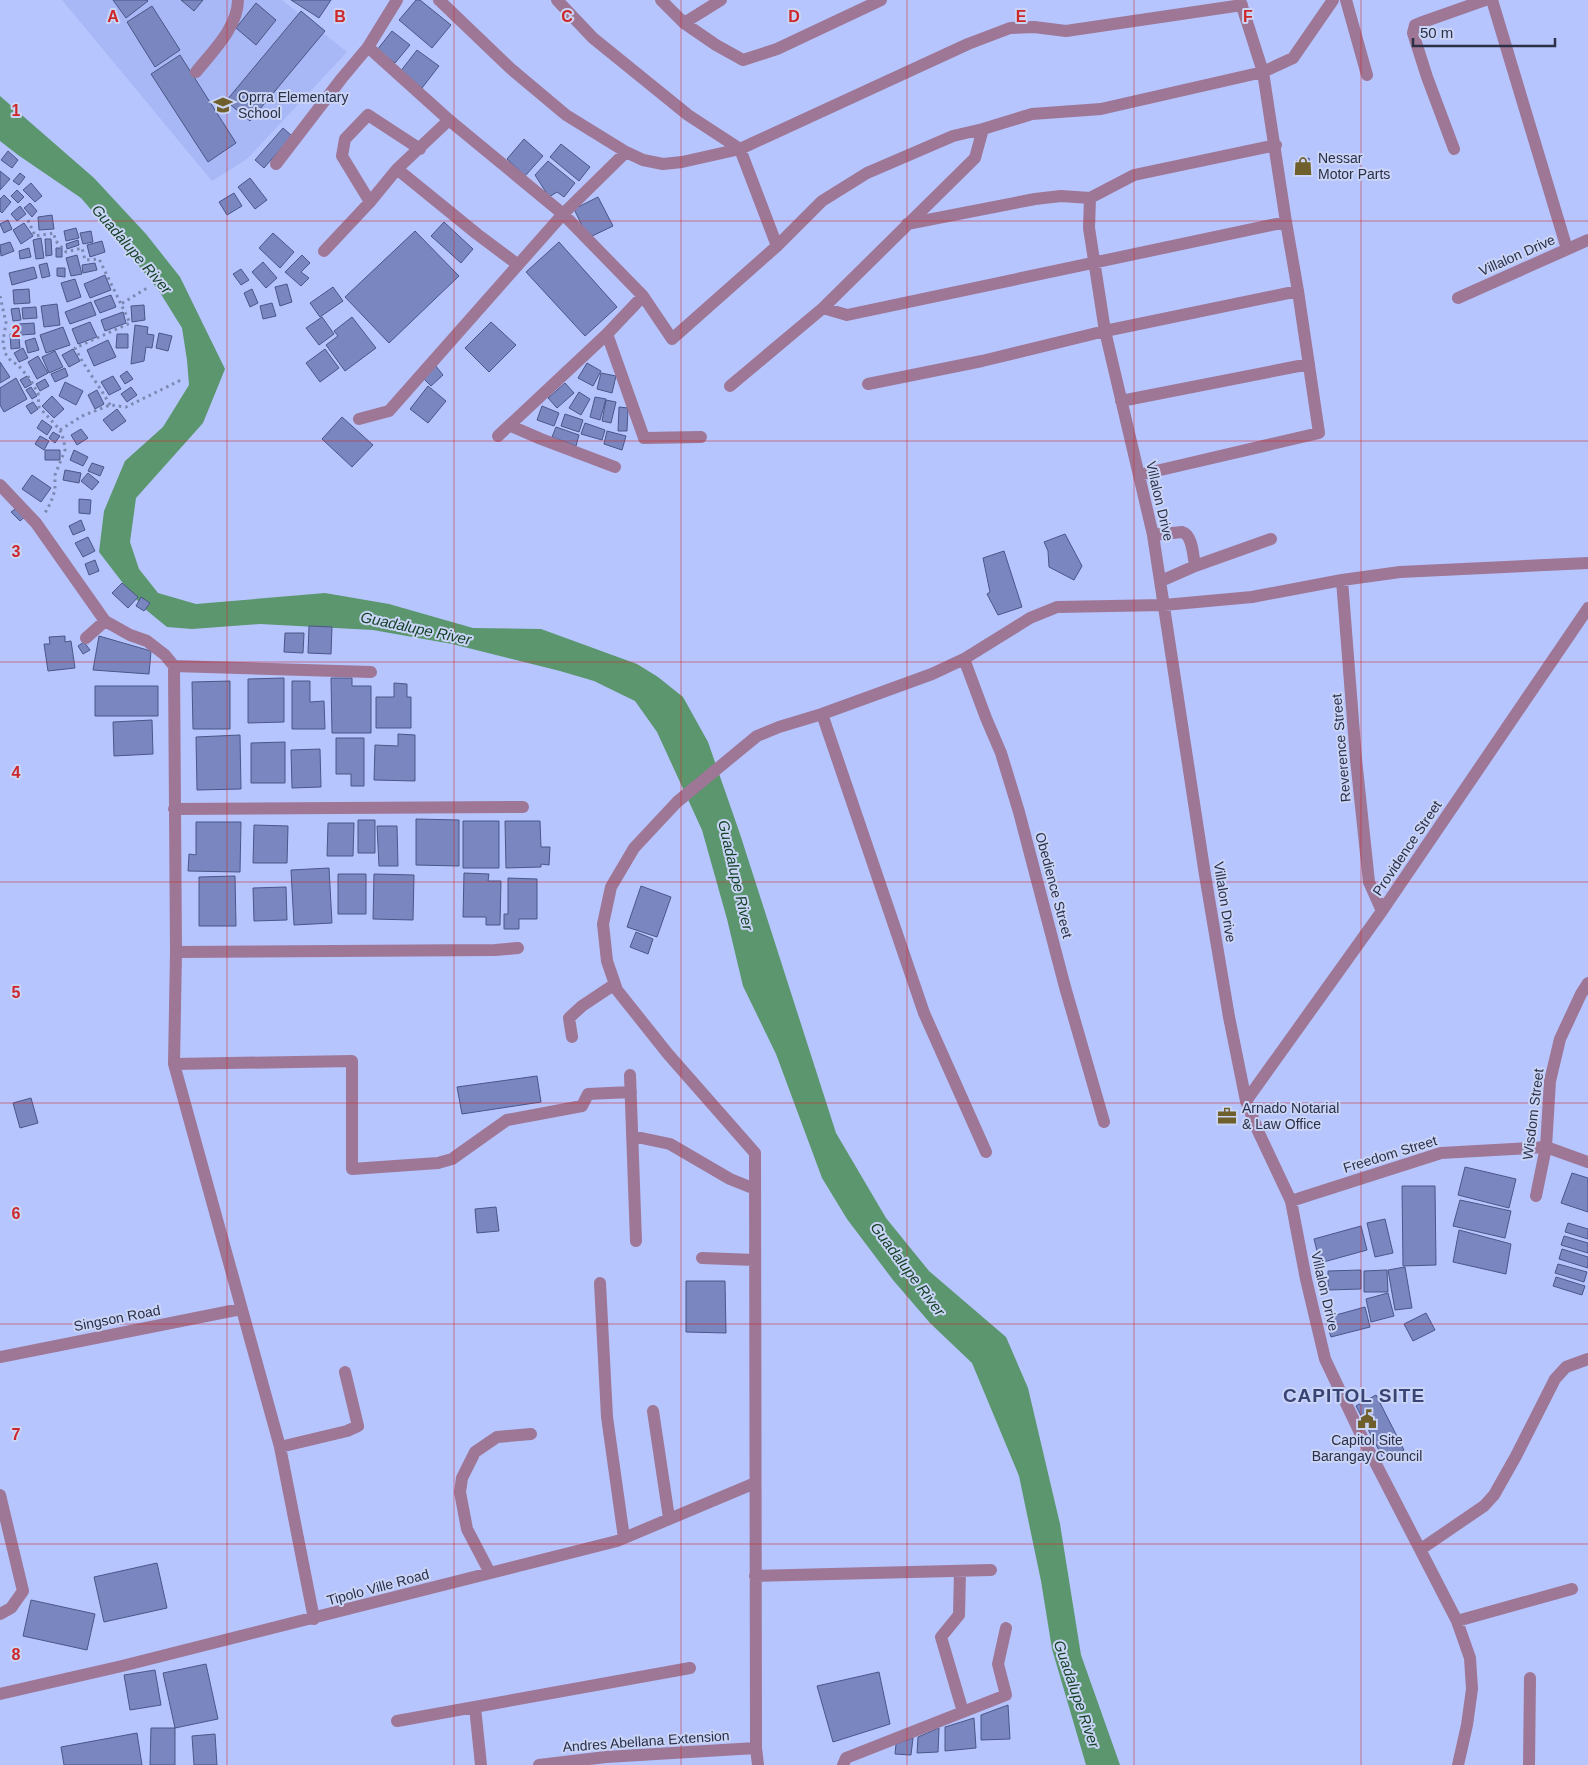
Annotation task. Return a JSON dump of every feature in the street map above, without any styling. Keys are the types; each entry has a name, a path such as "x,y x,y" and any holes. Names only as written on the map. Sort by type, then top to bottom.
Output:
{"street":[{"path":"196,72 232,23 238,10 238,0"},
{"path":"276,164 346,72 368,48 397,0"},
{"path":"439,0 510,68 566,115 626,152 643,160 663,164 740,150 968,44 1010,28 1034,27 1066,31 1241,3 1264,72 1318,433 1139,475"},
{"path":"557,0 592,38 688,115 740,150 777,246"},
{"path":"661,0 684,23 716,45 743,60 777,49 881,0"},
{"path":"684,23 721,0"},
{"path":"368,48 449,120 563,214 643,296 672,339 777,246 822,201 867,173 954,136 1032,114 1101,109 1264,72 1293,58 1333,0"},
{"path":"1346,0 1367,75"},
{"path":"1454,150 1413,33 1415,26 1420,23 1485,0"},
{"path":"1492,0 1506,41 1567,249"},
{"path":"370,202 342,156 345,139 368,115 420,149"},
{"path":"324,251 370,202 397,169 449,120"},
{"path":"730,386 823,308 975,158 983,129"},
{"path":"907,224 1035,199 1061,196 1090,198 1134,175 1276,145"},
{"path":"359,419 389,411 517,264 563,214 626,152"},
{"path":"397,169 517,264"},
{"name":"Villalon Drive","path":"1090,198 1089,228 1105,331 1153,535 1205,876 1229,1017 1246,1101 1291,1201 1306,1279 1325,1359 1354,1421 1457,1621 1470,1658 1472,1689 1467,1725 1458,1765"},
{"path":"823,308 846,315 1286,222"},
{"name":"Villalon Drive","path":"1458,298 1588,240"},
{"path":"868,384 982,361 1105,331 1298,291"},
{"path":"498,436 511,426 607,334 643,296"},
{"path":"607,334 644,438 701,437"},
{"path":"1121,401 1309,364"},
{"path":"511,426 615,467"},
{"path":"0,485 36,523 105,621 130,635 147,641 165,655 174,666 176,952 174,1064 280,1447 314,1619"},
{"path":"1153,535 1182,532 1186,534 1189,538 1195,566"},
{"path":"1161,581 1195,566 1271,540"},
{"path":"758,1765 756,1748 754,1153 617,990 607,961 603,924 611,887 634,848 677,802 757,736 932,674 964,659 1030,618 1057,607 1164,605 1252,597 1342,580 1400,572 1588,563"},
{"name":"Reverence Street","path":"1342,580 1356,759 1369,882 1382,911"},
{"name":"Providence Street","path":"1246,1101 1382,911 1588,608"},
{"path":"86,638 105,621"},
{"name":"Obedience Street","path":"964,659 1001,753 1019,812 1065,987 1104,1122"},
{"path":"174,666 371,672"},
{"path":"822,714 924,1013 986,1152"},
{"path":"174,809 522,807"},
{"path":"176,952 496,950 518,948"},
{"name":"Wisdom Street","path":"1536,1196 1546,1147 1550,1081 1560,1039 1588,983"},
{"path":"572,1037 569,1018 582,1006 615,984"},
{"path":"174,1064 352,1061 352,1169 438,1163 452,1159 507,1120 582,1106 588,1094 631,1092"},
{"path":"630,1075 636,1241"},
{"path":"632,1136 670,1144 730,1179 755,1189"},
{"name":"Freedom Street","path":"1291,1201 1441,1153 1546,1147 1588,1162"},
{"path":"702,1258 755,1260"},
{"path":"600,1283 607,1418 624,1538"},
{"name":"Singson Road","path":"0,1357 241,1309"},
{"path":"1421,1549 1484,1506 1494,1495 1555,1378 1566,1367 1588,1359"},
{"path":"280,1447 347,1431 358,1426 345,1372"},
{"path":"653,1411 669,1518"},
{"path":"490,1573 467,1529 460,1492 462,1478 475,1452 497,1437 531,1434"},
{"name":"Tipolo Ville Road","path":"0,1694 314,1619 624,1538 755,1483"},
{"path":"0,1495 23,1591 11,1608 0,1614"},
{"path":"755,1576 991,1570"},
{"path":"960,1571 959,1615 941,1637 964,1712"},
{"path":"1457,1621 1572,1589"},
{"path":"843,1765 846,1758 1006,1695 998,1664 1006,1628"},
{"path":"397,1721 690,1668"},
{"path":"1529,1765 1530,1678"},
{"path":"475,1707 481,1765"},
{"name":"Andres Abellana Extension","path":"539,1765 756,1748"}],"path":[{"path":"28,220 35,236 54,233 55,240 66,252 82,248 85,260 99,259 122,304 130,324 75,348 110,405"},
{"path":"122,304 147,288"},
{"path":"0,296 6,324 3,341 6,353 30,379 38,394 39,407 60,430 65,450 55,475 55,490 48,510 36,523"},
{"path":"60,430 82,416 110,405 126,407 181,380"}],"shaded area":[{"name":"Oprra Elementary School","path":"62,0 282,0 347,52 247,159 212,181"}],"water":[{"name":"Guadalupe River","path":"0,96 94,178 146,234 180,277 225,369 203,423 136,498 130,542 139,569 158,593 196,604 325,593 389,604 473,628 541,629 637,664 658,677 683,697 708,742 740,834 836,1133 886,1218 929,1271 1006,1337 1028,1388 1060,1524 1081,1655 1120,1765 1086,1765 1052,1649 1041,1581 1019,1476 972,1363 930,1323 893,1280 847,1219 822,1178 776,1054 743,986 727,919 702,830 657,732 635,701 594,681 452,644 373,630 260,624 192,629 167,627 145,609 99,552 104,511 125,461 163,427 189,385 182,328 159,291 81,198 0,141"}],"building":[{"path":"113,0 147,0 148,1 126,18"},
{"path":"181,0 203,0 194,11"},
{"path":"291,0 331,0 319,18"},
{"path":"416,0 420,0 451,25 432,48 399,20"},
{"path":"256,3 276,20 256,45 236,28"},
{"path":"152,6 180,50 155,67 127,22"},
{"path":"301,11 325,31 250,121 226,101"},
{"path":"392,31 410,45 395,63 377,50"},
{"path":"417,50 439,66 422,88 400,72"},
{"path":"180,55 236,143 208,162 151,74"},
{"path":"283,128 292,136 264,168 255,160"},
{"path":"524,139 543,156 525,176 507,159"},
{"path":"561,144 590,167 579,181 550,157"},
{"path":"8,151 18,160 12,168 1,160"},
{"name":"Nessar Motor Parts","path":"1309,158 1311,172 1297,175 1296,161"},
{"path":"548,161 575,183 564,197 557,192 549,197 535,175"},
{"path":"0,171 10,179 0,190"},
{"path":"20,173 25,177 19,185 13,181"},
{"path":"250,178 267,200 255,209 238,187"},
{"path":"31,183 42,196 35,202 23,190"},
{"path":"17,190 24,197 18,203 11,196"},
{"path":"234,193 242,206 227,215 219,202"},
{"path":"4,195 11,202 2,213 0,211 0,199"},
{"path":"598,197 613,226 588,238 574,209"},
{"path":"30,203 37,211 32,217 24,208"},
{"path":"20,206 26,214 17,221 11,214"},
{"path":"52,215 54,229 39,230 38,217"},
{"path":"8,220 12,229 4,233 0,224"},
{"path":"444,222 473,249 461,263 431,236"},
{"path":"24,223 33,236 21,244 13,230"},
{"path":"76,228 79,238 66,241 64,231"},
{"path":"91,231 93,242 83,244 80,233"},
{"path":"415,231 459,276 389,343 345,297"},
{"path":"273,233 294,252 280,268 259,248"},
{"path":"41,238 44,258 36,259 33,240"},
{"path":"45,239 51,239 52,255 46,256"},
{"path":"78,240 79,245 67,249 66,244"},
{"path":"102,241 105,252 90,257 87,245"},
{"path":"10,242 14,251 1,256 0,245"},
{"path":"559,242 617,307 585,336 526,272"},
{"path":"29,248 31,257 20,259 19,251"},
{"path":"56,248 62,248 62,257 56,257"},
{"path":"77,255 82,274 71,276 66,258"},
{"path":"302,255 310,263 301,272 309,278 301,286 285,272"},
{"path":"263,262 277,278 266,288 252,272"},
{"path":"47,263 50,276 42,278 39,265"},
{"path":"95,263 97,270 83,273 82,265"},
{"path":"34,267 37,278 12,285 9,273"},
{"path":"57,268 65,268 65,277 57,276"},
{"path":"241,269 249,280 241,285 233,274"},
{"path":"105,275 111,290 90,298 84,284"},
{"path":"75,279 81,297 67,302 61,283"},
{"path":"287,284 292,302 280,306 275,287"},
{"path":"333,287 343,301 320,317 310,303"},
{"path":"29,289 30,303 14,304 13,290"},
{"path":"252,289 258,303 250,307 244,293"},
{"path":"111,295 116,307 100,313 94,301"},
{"path":"91,302 96,315 70,324 65,312"},
{"path":"272,303 276,316 263,319 260,306"},
{"path":"57,304 60,325 44,327 41,306"},
{"path":"144,305 145,320 132,322 131,306"},
{"path":"36,307 37,318 23,319 22,308"},
{"path":"19,308 21,320 13,321 11,309"},
{"path":"123,312 126,323 105,331 101,320"},
{"path":"322,317 334,334 319,345 306,328"},
{"path":"352,317 376,348 345,371 326,345 338,336 334,331"},
{"path":"90,322 97,337 78,344 72,329"},
{"path":"491,322 516,345 489,372 465,348"},
{"path":"34,323 35,334 21,335 19,324"},
{"path":"135,325 148,327 147,334 154,335 152,348 146,347 144,361 131,364"},
{"path":"63,327 70,345 46,353 40,335"},
{"path":"159,333 172,336 168,351 156,348"},
{"path":"10,334 14,334 15,339 19,338 20,348 11,349"},
{"path":"117,334 128,334 128,348 116,348"},
{"path":"35,338 39,350 28,353 25,341"},
{"path":"108,340 116,357 94,366 87,350"},
{"path":"23,348 28,358 19,362 14,353"},
{"path":"73,349 80,361 69,367 62,355"},
{"path":"325,349 339,368 320,382 306,363"},
{"path":"55,351 63,367 49,373 42,357"},
{"path":"38,356 48,373 37,379 28,362"},
{"path":"0,362 10,377 0,383"},
{"path":"587,363 601,371 593,386 578,378"},
{"path":"435,365 443,375 431,386 422,377"},
{"path":"65,368 68,376 55,382 51,374"},
{"path":"127,371 133,379 125,384 120,376"},
{"path":"601,373 616,376 612,393 597,389"},
{"path":"27,376 32,384 25,388 20,380"},
{"path":"113,376 121,389 109,395 101,382"},
{"path":"16,378 27,399 4,412 0,405 0,388"},
{"path":"45,379 49,386 40,391 36,384"},
{"path":"65,382 83,391 76,405 59,396"},
{"path":"565,383 574,393 557,408 548,398"},
{"path":"428,386 446,401 428,423 410,409"},
{"path":"31,387 37,396 32,399 26,390"},
{"path":"131,387 137,395 127,402 121,394"},
{"path":"97,390 104,404 95,409 88,395"},
{"path":"579,392 590,399 581,415 569,408"},
{"path":"52,396 64,409 54,418 42,406"},
{"path":"595,397 606,399 600,420 590,417"},
{"path":"606,400 616,402 611,423 602,421"},
{"path":"33,402 38,409 31,414 26,406"},
{"path":"542,406 559,413 554,426 537,420"},
{"path":"619,407 628,408 627,431 618,431"},
{"path":"117,409 126,421 112,431 103,420"},
{"path":"565,414 583,420 579,432 561,426"},
{"path":"342,417 373,445 352,467 322,439"},
{"path":"42,420 52,427 47,435 37,428"},
{"path":"585,423 605,430 602,440 581,434"},
{"path":"556,427 579,435 576,446 552,437"},
{"path":"81,429 88,438 77,445 71,435"},
{"path":"607,431 626,436 622,450 604,444"},
{"path":"53,432 60,436 55,443 49,438"},
{"path":"40,436 49,441 44,450 35,444"},
{"path":"45,450 60,450 60,460 45,460"},
{"path":"74,450 88,457 83,466 70,460"},
{"path":"92,463 104,467 100,476 88,471"},
{"path":"65,470 81,473 79,483 63,480"},
{"path":"88,473 99,482 92,490 81,481"},
{"path":"32,475 51,488 41,502 22,489"},
{"path":"79,499 91,500 90,514 79,513"},
{"path":"18,507 26,516 20,521 11,512"},
{"path":"81,520 85,530 73,535 69,526"},
{"path":"1065,534 1082,566 1074,580 1049,567 1048,551 1044,542"},
{"path":"88,537 95,551 83,557 75,543"},
{"path":"1004,551 1022,607 998,615 987,594 990,592 983,558"},
{"path":"95,560 99,571 89,575 85,564"},
{"path":"122,583 138,597 128,608 112,593"},
{"path":"141,597 150,603 144,611 136,606"},
{"path":"309,626 332,627 331,654 308,653"},
{"path":"285,633 304,633 303,653 284,652"},
{"path":"65,636 65,642 71,641 75,668 48,671 44,644 50,644 49,637"},
{"path":"99,636 151,651 149,674 93,670"},
{"path":"84,642 90,650 83,654 78,646"},
{"path":"284,678 284,722 248,723 248,679"},
{"path":"331,678 352,678 352,686 371,686 371,733 332,733"},
{"path":"230,681 230,729 193,729 192,682"},
{"path":"292,681 310,681 310,702 324,701 325,729 292,729"},
{"path":"394,683 407,684 407,697 411,697 411,728 376,728 376,697 394,697"},
{"path":"95,686 158,686 158,716 95,716"},
{"path":"152,720 153,754 114,756 113,722"},
{"path":"398,734 415,735 415,781 374,780 375,745 398,746"},
{"path":"240,735 241,789 197,790 196,737"},
{"path":"336,738 364,738 364,786 351,786 351,774 336,774"},
{"path":"285,742 285,783 251,783 251,743"},
{"path":"320,749 321,787 292,788 291,750"},
{"path":"416,819 459,820 459,866 416,865"},
{"path":"358,820 375,820 375,853 358,853"},
{"path":"463,821 499,821 499,868 463,868"},
{"path":"505,821 540,821 541,847 550,847 549,865 541,864 541,867 506,868"},
{"path":"196,822 241,822 240,872 188,871 189,854 196,855"},
{"path":"328,823 354,823 353,856 327,856"},
{"path":"254,825 288,826 287,863 253,863"},
{"path":"377,826 397,826 398,866 379,866"},
{"path":"329,868 332,923 294,925 291,870"},
{"path":"464,873 489,874 488,881 501,881 500,925 486,925 486,917 463,917"},
{"path":"338,874 366,874 366,914 338,914"},
{"path":"374,874 414,875 413,920 373,919"},
{"path":"235,876 236,926 199,926 199,877"},
{"path":"508,878 537,879 537,919 519,919 519,929 504,929 504,914 508,914"},
{"path":"641,886 671,897 657,937 627,927"},
{"path":"286,887 287,920 254,921 253,888"},
{"path":"636,932 653,939 648,954 630,947"},
{"path":"537,1076 541,1102 462,1114 457,1087"},
{"path":"31,1098 38,1123 20,1128 13,1103"},
{"path":"1465,1167 1516,1179 1509,1208 1458,1195"},
{"path":"1572,1173 1588,1178 1588,1212 1561,1203"},
{"path":"1402,1186 1435,1186 1436,1265 1403,1266"},
{"path":"1460,1200 1511,1211 1505,1238 1453,1226"},
{"path":"496,1207 499,1231 477,1233 475,1209"},
{"path":"1385,1219 1393,1253 1375,1257 1367,1223"},
{"path":"1568,1223 1588,1229 1588,1239 1565,1232"},
{"path":"1361,1226 1367,1250 1320,1263 1314,1239"},
{"path":"1459,1230 1511,1244 1506,1274 1453,1262"},
{"path":"1564,1236 1588,1243 1588,1253 1561,1245"},
{"path":"1562,1249 1588,1257 1588,1268 1559,1259"},
{"path":"1558,1264 1587,1272 1584,1282 1555,1273"},
{"path":"1405,1267 1412,1308 1395,1310 1388,1270"},
{"path":"1361,1270 1361,1289 1328,1290 1328,1271"},
{"path":"1387,1270 1388,1292 1364,1292 1364,1271"},
{"path":"1556,1277 1585,1286 1582,1295 1553,1286"},
{"path":"686,1281 725,1281 726,1333 686,1332"},
{"path":"1388,1293 1394,1316 1371,1322 1366,1299"},
{"path":"1365,1307 1370,1327 1331,1337 1325,1318"},
{"path":"1426,1313 1435,1330 1413,1341 1404,1324"},
{"path":"1376,1395 1404,1450 1384,1460 1356,1406"},
{"path":"157,1563 167,1608 104,1622 94,1577"},
{"path":"31,1600 95,1614 87,1650 23,1636"},
{"path":"206,1664 218,1719 175,1728 163,1673"},
{"path":"155,1670 161,1705 130,1710 124,1675"},
{"path":"879,1672 890,1724 833,1742 817,1686"},
{"path":"1008,1705 1010,1739 981,1740 981,1715"},
{"path":"974,1718 976,1748 945,1751 945,1727"},
{"path":"151,1728 175,1728 175,1765 150,1765"},
{"path":"939,1728 938,1752 917,1753 918,1737"},
{"path":"137,1733 142,1765 64,1765 61,1747"},
{"path":"215,1734 217,1765 194,1765 192,1736"},
{"path":"913,1738 911,1755 895,1754 896,1744"}],"place":[{"name":"Oprra Elementary School","path":"223,105"},
{"name":"Nessar Motor Parts","path":"1303,166"},
{"name":"Arnado Notarial & Law Office","path":"1227,1116"},
{"name":"Capitol Site Barangay Council","path":"1367,1419"}],"district":[{"name":"CAPITOL SITE","path":"1354,1395"}]}
